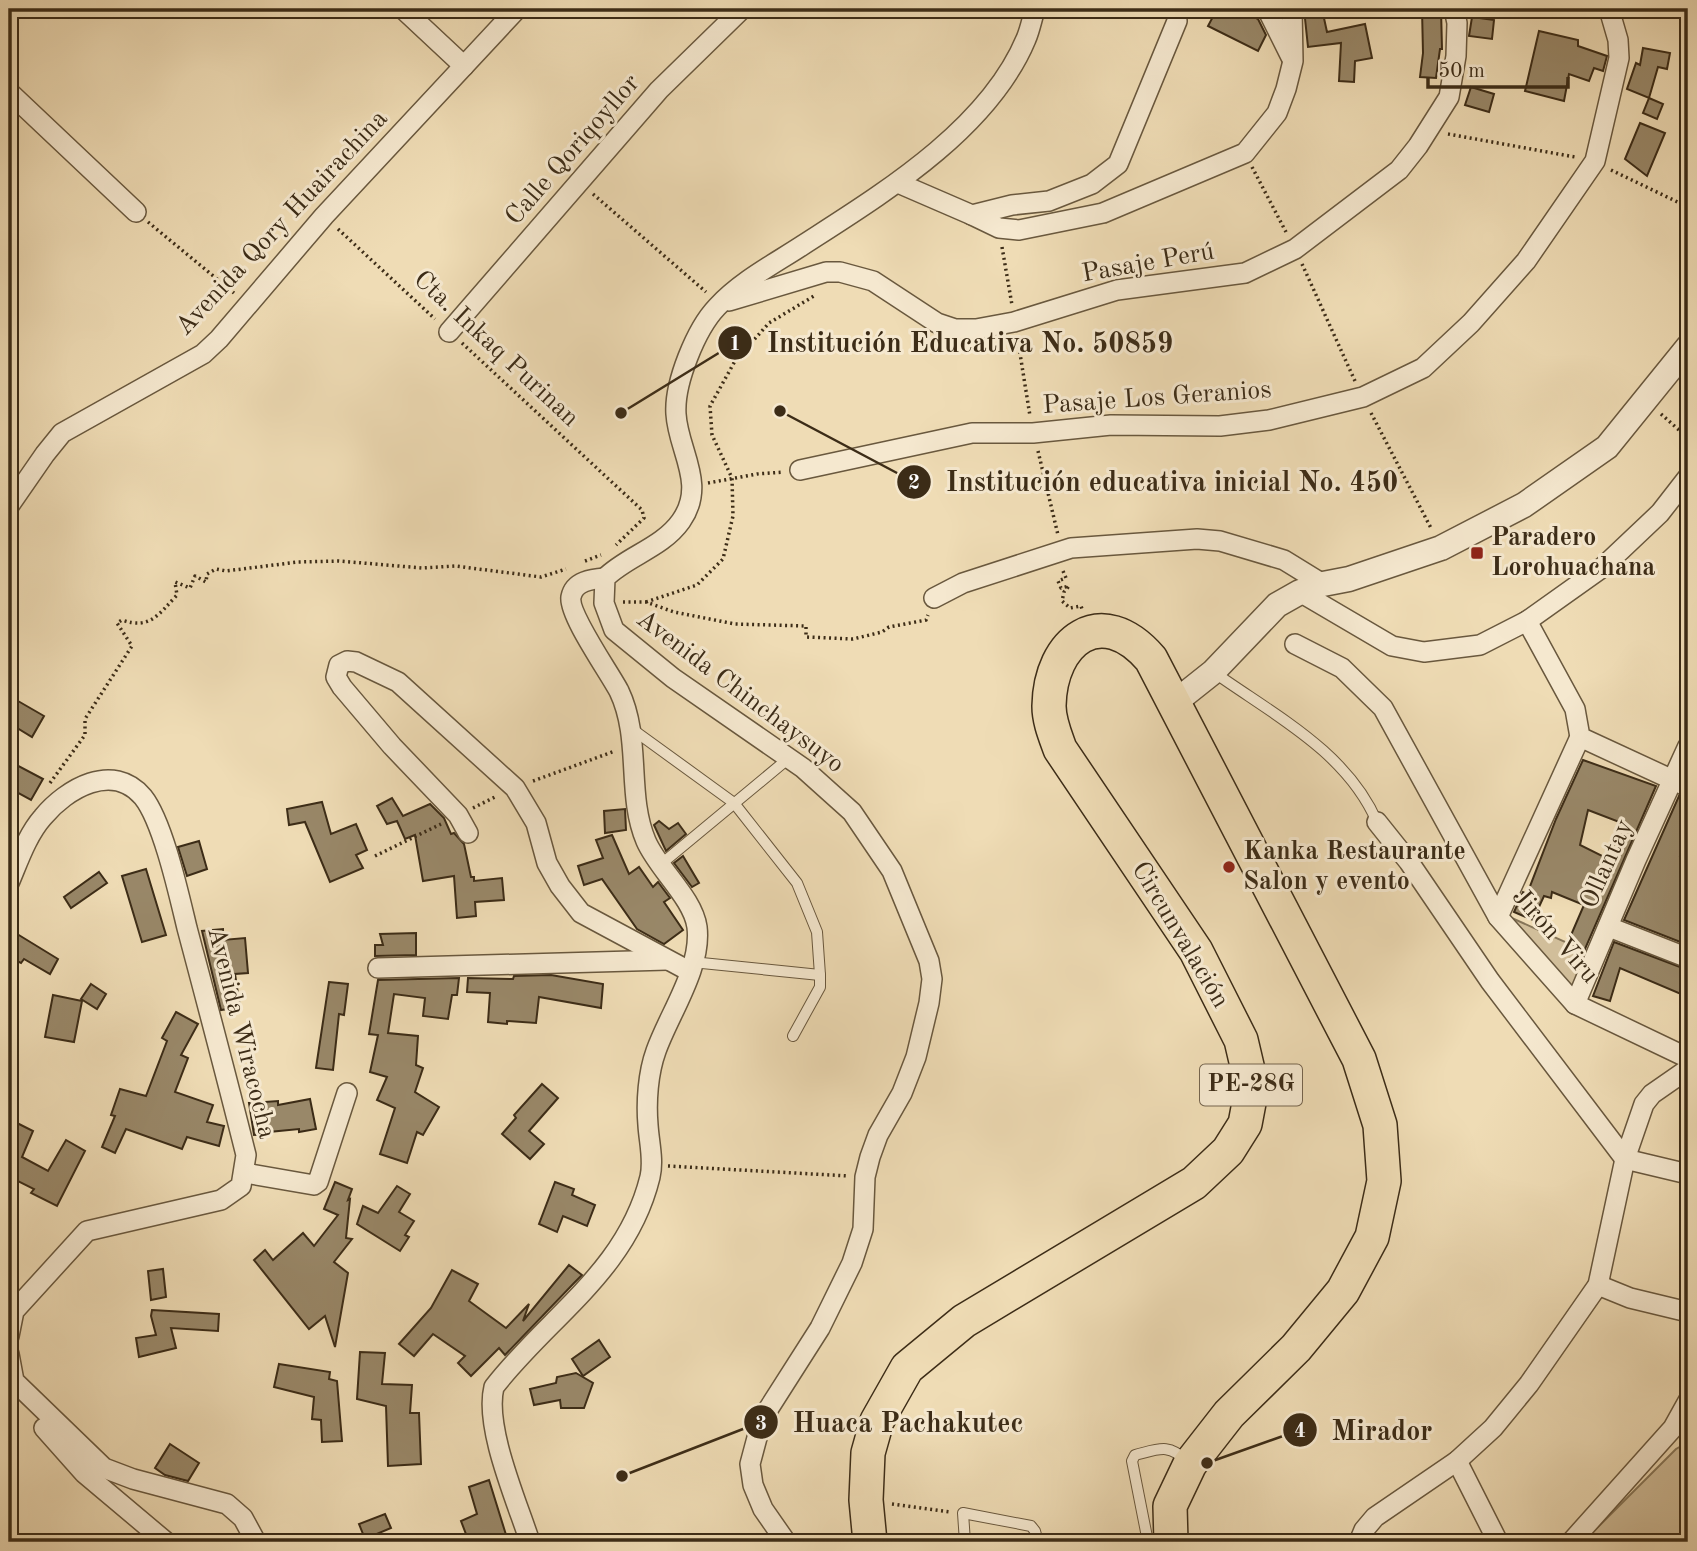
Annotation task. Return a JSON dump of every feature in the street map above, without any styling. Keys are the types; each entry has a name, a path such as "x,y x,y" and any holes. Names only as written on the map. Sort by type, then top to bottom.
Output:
{"highway":[{"name":"Circunvalación","path":"870,1542 866,1500 868,1454 877,1421 907,1368 964,1321 1194,1184 1228,1151 1245,1124 1252,1087 1241,1040 1196,951 1060,749 1049,709 1051,686 1065,650 1088,633 1100,631 1121,634 1144,651 1174,702"},
{"name":"PE-28G","path":"1171,1542 1170,1506 1190,1464 1229,1415 1297,1348 1343,1291 1372,1237 1384,1181 1380,1125 1360,1059 1174,702"}],"street":[{"path":"403,9 464,66"},
{"name":"Avenida Qory Huairachina","path":"9,506 62,433 203,354 250,305 324,216 517,9"},
{"name":"Calle Qoriqoyllor","path":"449,332 659,90 742,9"},
{"path":"530,1542 494,1429 491,1399 495,1387 586,1291 627,1236 643,1199 653,1165 647,1121 649,1085 655,1053 690,967 697,927 692,909 650,850 641,826 630,727 620,692 586,635 570,602 571,594 591,576 613,570 664,538 680,523 688,509 692,473 676,414 679,393 685,367 699,334 719,304 740,286 898,183 970,119 1006,76 1026,39 1035,9"},
{"path":"1267,9 1293,61"},
{"path":"898,183 999,228 1019,230 1103,213 1245,153 1277,113 1293,61 1293,9"},
{"name":"Pasaje Perú","path":"719,304 826,272 873,281 927,318 955,329 976,329 1014,322 1117,290 1245,273 1295,249 1399,170 1429,130 1449,97 1458,23 1454,9"},
{"name":"Pasaje Los Geranios","path":"800,470 972,433 1033,433 1111,425 1220,426 1269,420 1363,397 1423,368 1471,323 1526,261 1595,161 1619,58 1618,40 1609,9"},
{"path":"972,215 1012,205 1049,201 1092,184 1118,164 1177,20"},
{"path":"9,92 136,212"},
{"path":"1174,702 1213,672 1277,606 1311,588 1349,579 1441,548 1524,505 1607,447 1688,347"},
{"path":"934,598 963,583 1066,550 1197,539 1220,541 1284,560 1311,588 1392,646 1424,652 1480,645 1527,621 1602,567 1660,513 1688,477"},
{"name":"Avenida Chinchaysuyo","path":"591,576 614,630 673,678 789,758 852,812 892,871 929,961 932,979 929,1003 916,1057 902,1093 878,1135 865,1177 863,1229 852,1263 820,1328 762,1419 750,1464 752,1485 763,1509 786,1542"},
{"path":"1498,917 1580,737 1575,709 1527,621"},
{"name":"Jirón Viru","path":"1295,645 1342,668 1383,708 1498,917 1575,1004 1688,1058"},
{"path":"468,833 458,815 349,696 336,677 339,665 347,661 356,662 398,682 515,788 536,823 547,863 560,886 581,913 667,960 690,967"},
{"path":"1580,737 1681,784"},
{"name":"Ollantay","path":"1575,1004 1636,860 1681,784 1688,746"},
{"name":"Avenida Wiracocha","path":"9,883 15,849 41,818 76,789 91,782 118,781 142,796 152,811 173,873 246,1155 241,1186 220,1200 87,1231 14,1311 9,1336"},
{"path":"1377,822 1409,862 1490,981 1625,1159 1688,1174"},
{"path":"1609,926 1688,958"},
{"path":"378,968 667,960"},
{"path":"1359,1542 1364,1530 1375,1517 1457,1461 1493,1428 1530,1384 1598,1285 1625,1159 1644,1104 1652,1094 1688,1069"},
{"path":"245,1173 314,1185 318,1182 347,1093"},
{"path":"1598,1285 1630,1298 1688,1312"},
{"path":"9,1354 14,1381 28,1409 84,1473 166,1542"},
{"path":"14,1381 104,1468 133,1479 227,1504 243,1518 256,1542"},
{"path":"1571,1542 1681,1430 1688,1401"},
{"path":"1457,1461 1498,1542"}],"lane":[{"path":"1213,672 1293,725 1334,761 1368,801 1377,822"},
{"path":"630,727 734,803 797,883 817,932 820,987 793,1036"},
{"path":"659,865 789,758"},
{"path":"690,967 820,975"},
{"path":"1148,1542 1131,1468 1135,1455 1164,1448 1178,1452 1190,1464"},
{"path":"965,1542 963,1513 1031,1526 1038,1542"}],"path":[{"path":"1429,130 1595,161 1688,207"},
{"path":"1245,153 1295,249 1363,397 1441,548"},
{"path":"580,182 719,304"},
{"path":"136,212 250,305"},
{"name":"Cta. Inkaq Purinan","path":"324,216 642,510 644,518 640,524 607,552 581,562 591,576"},
{"path":"999,228 1033,433 1066,550 1069,568 1063,571 1066,578 1058,581 1060,588 1069,585 1062,597 1065,605 1070,608 1081,606 1084,615"},
{"path":"604,603 646,602 697,585 723,559 733,516 732,478 712,435 710,406 735,361 769,323 846,274"},
{"path":"1644,399 1688,438"},
{"path":"691,486 800,470"},
{"path":"41,818 39,799 85,735 85,719 132,646 117,623 122,620 135,625 152,621 177,595 176,582 190,588 195,576 206,582 207,574 216,569 226,571 298,562 339,561 422,568 456,566 541,577 569,568 591,576"},
{"path":"646,602 674,612 735,624 806,626 806,637 853,639 883,632 889,627 926,620 934,598"},
{"path":"653,1165 865,1177"},
{"path":"866,1500 963,1513"}],"shaded area":[{"path":"1505,915 1592,954 1574,989"},
{"path":"1688,1445 1688,1542 1583,1542 1676,1449"}],"building":[{"path":"1217,9 1239,9 1258,19 1266,35 1258,51 1208,26"},
{"path":"1304,9 1322,9 1327,32 1365,24 1372,58 1355,61 1354,82 1339,81 1341,43 1308,47"},
{"path":"1422,9 1441,9 1442,49 1436,78 1420,77 1423,53"},
{"path":"1472,17 1494,20 1492,39 1469,36"},
{"path":"1539,31 1578,40 1578,46 1607,56 1603,71 1594,68 1589,81 1569,74 1564,101 1525,91"},
{"path":"1643,48 1670,53 1667,69 1658,67 1649,98 1627,89 1636,63 1640,65"},
{"path":"1471,87 1494,94 1489,112 1465,105"},
{"path":"1649,98 1663,104 1657,119 1643,113"},
{"path":"1640,123 1665,133 1647,176 1625,159"},
{"path":"18,701 44,716 32,737 9,723 9,715"},
{"path":"1583,760 1656,786 1585,949 1568,942 1584,905 1552,892 1551,898 1544,896 1533,920 1514,912 1523,892 1527,894 1556,819","holes":["1588,810 1622,823 1606,858 1580,845"]},
{"path":"9,761 43,779 31,800 9,788"},
{"path":"1679,796 1688,799 1688,836 1680,856 1688,862 1688,945 1624,920"},
{"path":"392,798 403,816 430,804 444,818 451,834 454,833 464,844 474,881 502,878 504,900 475,902 476,916 457,918 454,876 423,881 415,835 405,839 397,821 387,824 377,806"},
{"path":"322,802 331,834 356,824 367,850 356,855 363,868 330,882 305,822 289,825 287,809"},
{"path":"625,809 626,830 605,833 604,811"},
{"path":"659,821 669,829 678,823 686,834 666,851 654,825"},
{"path":"612,835 629,874 639,867 653,887 658,882 670,898 664,902 683,930 664,944 637,929 602,879 584,885 578,866 603,858 596,840"},
{"path":"199,841 207,869 187,876 178,847"},
{"path":"683,856 699,883 692,887 674,863"},
{"path":"146,869 166,935 142,942 122,876"},
{"path":"99,872 107,883 71,908 64,897"},
{"path":"9,929 58,959 50,974 24,959 21,963 9,957"},
{"path":"223,929 223,940 245,938 248,973 235,974 240,1007 221,1010 202,931"},
{"path":"416,933 416,955 375,956 375,945 383,945 380,934"},
{"path":"1614,942 1688,970 1688,997 1620,968 1610,1001 1593,996"},
{"path":"551,975 603,984 601,1008 539,997 536,1023 488,1022 490,993 467,992 468,978 513,979 514,976"},
{"path":"459,978 457,995 452,995 448,1019 423,1016 425,998 394,994 388,1033 418,1036 416,1065 423,1068 415,1092 439,1107 423,1135 417,1132 407,1163 380,1154 395,1108 377,1100 387,1077 370,1072 378,1035 369,1034 378,980"},
{"path":"329,982 348,984 344,1015 339,1014 333,1070 316,1068"},
{"path":"91,984 106,994 97,1009 81,999"},
{"path":"53,995 82,1001 74,1042 45,1037"},
{"path":"176,1012 198,1024 181,1055 188,1058 175,1092 213,1105 207,1122 224,1126 219,1146 187,1137 182,1149 126,1129 115,1153 102,1147 115,1116 111,1115 120,1089 146,1096 167,1041 162,1038"},
{"path":"542,1084 558,1098 529,1131 544,1144 530,1159 502,1134 516,1118 514,1115"},
{"path":"310,1099 316,1129 254,1135 249,1103 278,1101 278,1105"},
{"path":"15,1122 33,1131 22,1157 48,1171 66,1140 85,1151 57,1206 31,1193 34,1189 12,1178 9,1185 9,1136"},
{"path":"335,1182 352,1189 348,1200 350,1199 346,1238 352,1239 334,1262 348,1273 335,1347 325,1316 309,1329 254,1260 265,1250 273,1260 303,1233 314,1246 338,1215 324,1209"},
{"path":"555,1182 574,1189 572,1195 595,1205 587,1226 563,1216 557,1232 539,1224"},
{"path":"397,1186 410,1194 399,1212 414,1221 405,1235 409,1237 400,1251 357,1224 363,1206 378,1213"},
{"path":"569,1265 582,1275 505,1355 499,1348 471,1376 458,1363 465,1356 433,1334 414,1356 399,1344 431,1308 452,1270 478,1284 469,1301 506,1328 529,1304 523,1321"},
{"path":"163,1269 166,1297 151,1300 148,1271"},
{"path":"152,1310 219,1314 218,1331 171,1328 176,1348 139,1357 136,1338 156,1335"},
{"path":"599,1340 610,1357 583,1376 572,1359"},
{"path":"360,1352 385,1353 382,1384 412,1385 410,1413 419,1413 421,1464 388,1466 386,1406 357,1399"},
{"path":"279,1364 330,1372 329,1379 337,1381 342,1441 322,1442 321,1420 312,1419 314,1397 274,1387"},
{"path":"576,1373 593,1383 584,1408 561,1408 560,1400 534,1405 530,1389 556,1383 557,1377"},
{"path":"170,1444 199,1463 188,1481 165,1475 155,1468"},
{"path":"489,1480 507,1538 495,1542 469,1542 461,1521 477,1514 469,1487"},
{"path":"385,1514 391,1528 365,1539 359,1524"}],"place":[{"name":"Institución educativa inicial No. 450","path":"780,411"},
{"name":"Institución Educativa No. 50859","path":"621,413"},
{"name":"Paradero Lorohuachana","path":"1477,553"},
{"name":"Kanka Restaurante Salon y evento","path":"1229,867"},
{"name":"Mirador","path":"1207,1463"},
{"name":"Huaca Pachakutec","path":"622,1476"}]}
